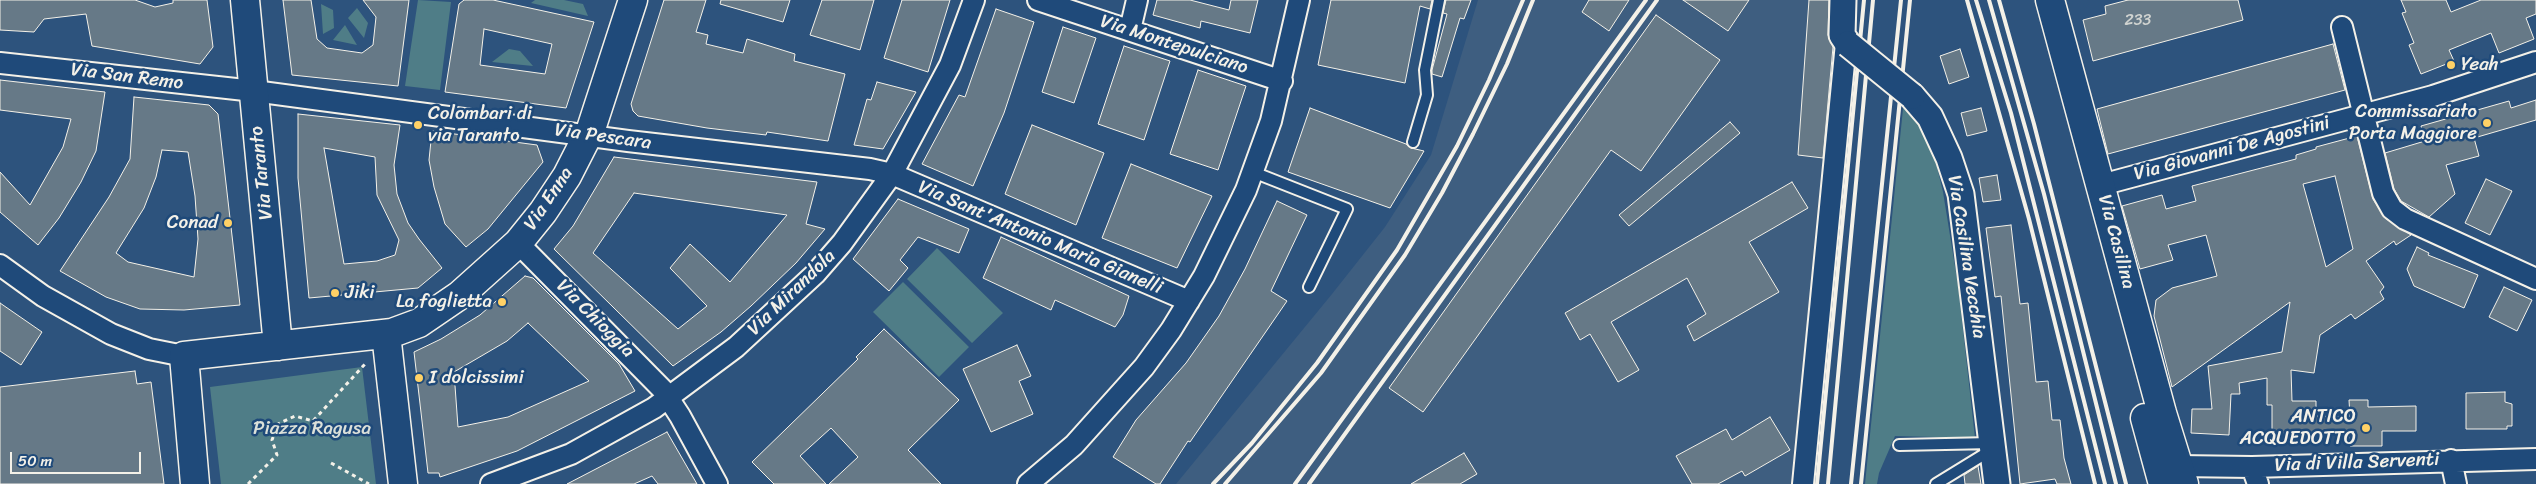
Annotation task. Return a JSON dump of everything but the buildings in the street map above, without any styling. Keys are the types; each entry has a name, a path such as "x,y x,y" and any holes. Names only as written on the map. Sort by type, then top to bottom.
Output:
{"main road":[{"name":"Via Taranto","path":"245,0 278,346"},
{"name":"Via Enna","path":"386,334 410,328 439,311 482,277 518,243 554,197 588,136 633,0"},
{"name":"Via Casilina","path":"2036,0 2175,478"},
{"name":"Via Casilina","path":"2050,0 2101,185 2175,478"},
{"path":"195,484 184,356 386,334 402,484"}],"street":[{"name":"Via Mirandola","path":"499,483 572,454 624,427 669,398 736,347 815,274 842,243 892,174 950,65 974,0"},
{"name":"Via Montepulciano","path":"1038,0 1282,81"},
{"path":"1130,30 1137,0"},
{"path":"1028,484 1074,445 1108,408 1144,367 1189,301 1236,212 1253,172 1282,81 1299,0"},
{"path":"1803,484 1847,43 1842,35 1843,0"},
{"path":"2342,27 2383,193 2392,209 2400,216 2536,279"},
{"name":"Via Casilina Vecchia","path":"1847,43 1912,96 1930,117 1949,158 1961,194 1997,484"},
{"name":"Via Giovanni De Agostini","path":"2101,185 2433,96 2536,62"},
{"name":"Via San Remo","path":"0,63 254,91"},
{"name":"Via Pescara","path":"254,91 588,136 858,167 892,174"},
{"name":"Via Sant'Antonio Maria Gianelli","path":"892,174 1189,301"},
{"name":"Via Chioggia","path":"518,243 649,374 669,398 717,484"},
{"path":"0,265 43,296 111,334 154,351 184,356"},
{"name":"Via di Villa Serventi","path":"2175,478 2255,475 2451,460 2536,459"},
{"path":"2451,460 2456,484"}],"lane":[{"path":"1413,142 1427,95 1424,70 1439,0"},
{"path":"1253,172 1347,209 1309,287"},
{"path":"1899,445 1993,446"},
{"path":"1936,484 1993,446"}],"path":[{"path":"248,484 277,455 272,440 278,424 286,418 295,416 313,421 365,364"},
{"path":"331,463 369,484"}],"shaded area":[{"path":"1478,0 1834,0 1829,108 1796,484 1176,484 1385,227 1431,155"}],"green space":[{"path":"418,0 451,2 440,90 405,86"},
{"path":"535,0 564,0 583,4 588,16 531,3"},
{"path":"321,4 333,10 334,28 323,34"},
{"path":"357,8 368,23 364,38 348,18"},
{"path":"345,25 357,45 333,40"},
{"path":"509,49 520,51 533,66 492,62"},
{"path":"1904,99 1929,133 1943,192 1958,285 1975,438 1895,436 1879,473 1877,484 1865,484"},
{"path":"937,248 1003,313 972,343 907,279"},
{"path":"903,282 969,347 939,377 873,312"},
{"name":"Piazza Ragusa","path":"362,367 376,484 221,484 210,387"}],"railway":[{"path":"1213,484 1252,443 1317,363 1397,250 1457,146 1489,80 1523,0"},
{"path":"1225,484 1321,373 1405,255 1442,193 1473,134 1507,64 1533,0"},
{"path":"1295,484 1646,0"},
{"path":"1309,484 1657,0"},
{"path":"1817,484 1864,0"},
{"path":"1828,484 1873,0"},
{"path":"1851,484 1901,0"},
{"path":"1861,484 1910,0"},
{"path":"1967,0 2029,219 2095,484"},
{"path":"1976,0 2011,113 2105,484"},
{"path":"1989,0 2044,194 2116,484"},
{"path":"1999,0 2034,124 2126,484"}],"place":[{"name":"Yeah","path":"2451,65"},
{"name":"Commissariato Porta Maggiore","path":"2487,123"},
{"name":"Colombari di via Taranto","path":"418,125"},
{"name":"Conad","path":"228,223"},
{"name":"Jiki","path":"335,293"},
{"name":"La foglietta","path":"502,302"},
{"name":"I dolcissimi","path":"419,378"},
{"name":"ANTICO ACQUEDOTTO","path":"2366,428"}]}
